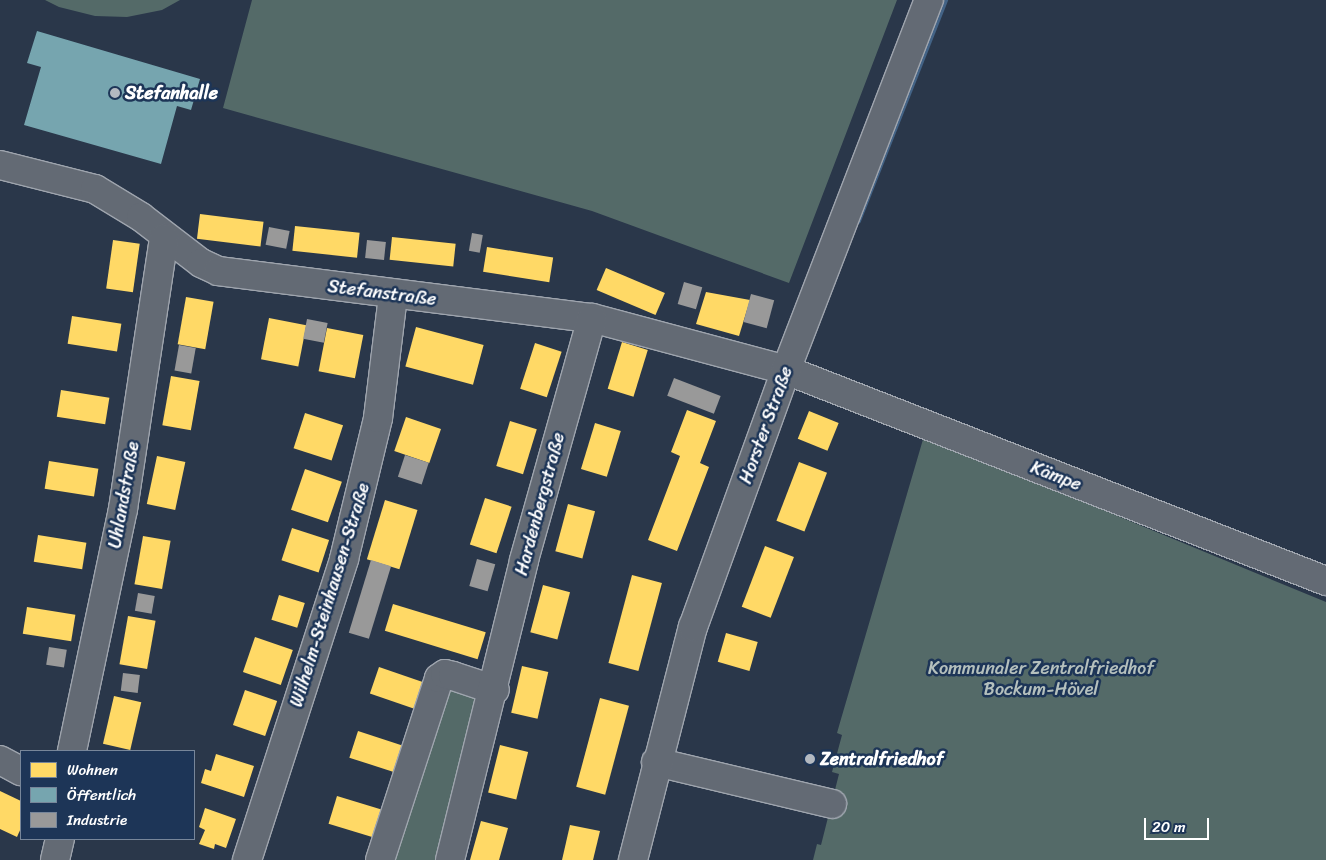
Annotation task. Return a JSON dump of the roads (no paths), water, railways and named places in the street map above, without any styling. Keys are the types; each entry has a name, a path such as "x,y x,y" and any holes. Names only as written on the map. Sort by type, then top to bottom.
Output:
{"street":[{"name":"Horster Straße","path":"633,860 656,762 693,627 786,370 929,0"},
{"name":"Stefanstraße","path":"0,165 95,189 141,217 164,238 218,271 393,295 592,318 786,370"},
{"name":"Uhlandstraße","path":"72,750 123,509 164,238"},
{"name":"Wilhelm-Steinhausen-Straße","path":"247,860 346,551 378,418 393,295"},
{"name":"Hardenbergstraße","path":"450,860 494,690 524,560 592,318"},
{"name":"Kämpe","path":"786,370 1326,581"},
{"path":"380,860 439,678 445,674 494,690"},
{"path":"0,760 20,770"},
{"path":"656,762 832,804"},
{"path":"55,860 60,840"}],"waterway":[{"path":"858,221 945,0"}],"place":[{"name":"Stefanhalle","path":"115,93"},
{"name":"Zentralfriedhof","path":"810,759"}],"park label":[{"name":"Kommunaler Zentralfriedhof Bockum-Hövel","path":"1041,680"}]}
